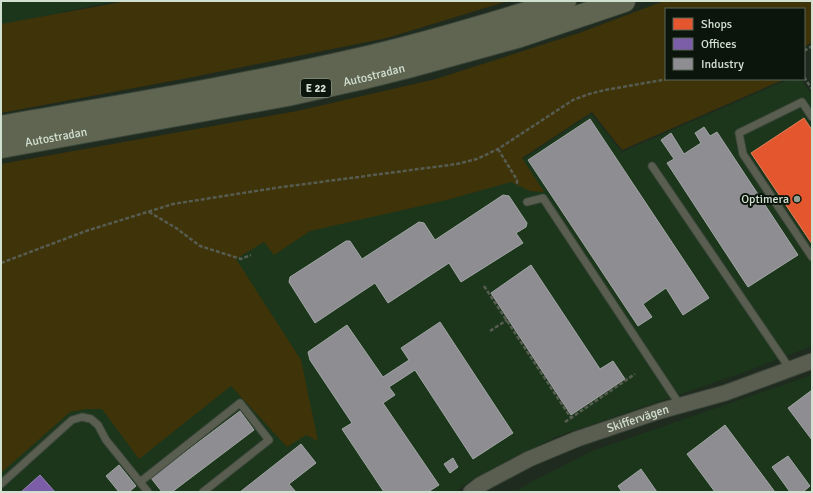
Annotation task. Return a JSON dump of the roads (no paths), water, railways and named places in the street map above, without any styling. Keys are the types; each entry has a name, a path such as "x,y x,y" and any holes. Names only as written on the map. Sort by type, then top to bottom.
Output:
{"highway":[{"name":"Autostradan","path":"1,127 284,75 355,60 413,46 564,1"},
{"name":"Autostradan","path":"1,147 287,95 364,78 517,37 624,1"}],"street":[{"name":"Skiffervägen","path":"471,492 480,485 529,459 563,445 660,411 725,392 812,361"}],"lane":[{"path":"812,117 802,102 739,133 743,154 812,258"},
{"path":"652,166 790,370"},
{"path":"527,202 543,198 680,405"},
{"path":"140,482 240,403 269,440 203,492"},
{"path":"1,484 72,420 82,417 91,419 98,425 106,440 148,492"}],"place":[{"name":"Optimera","path":"797,199"}]}
